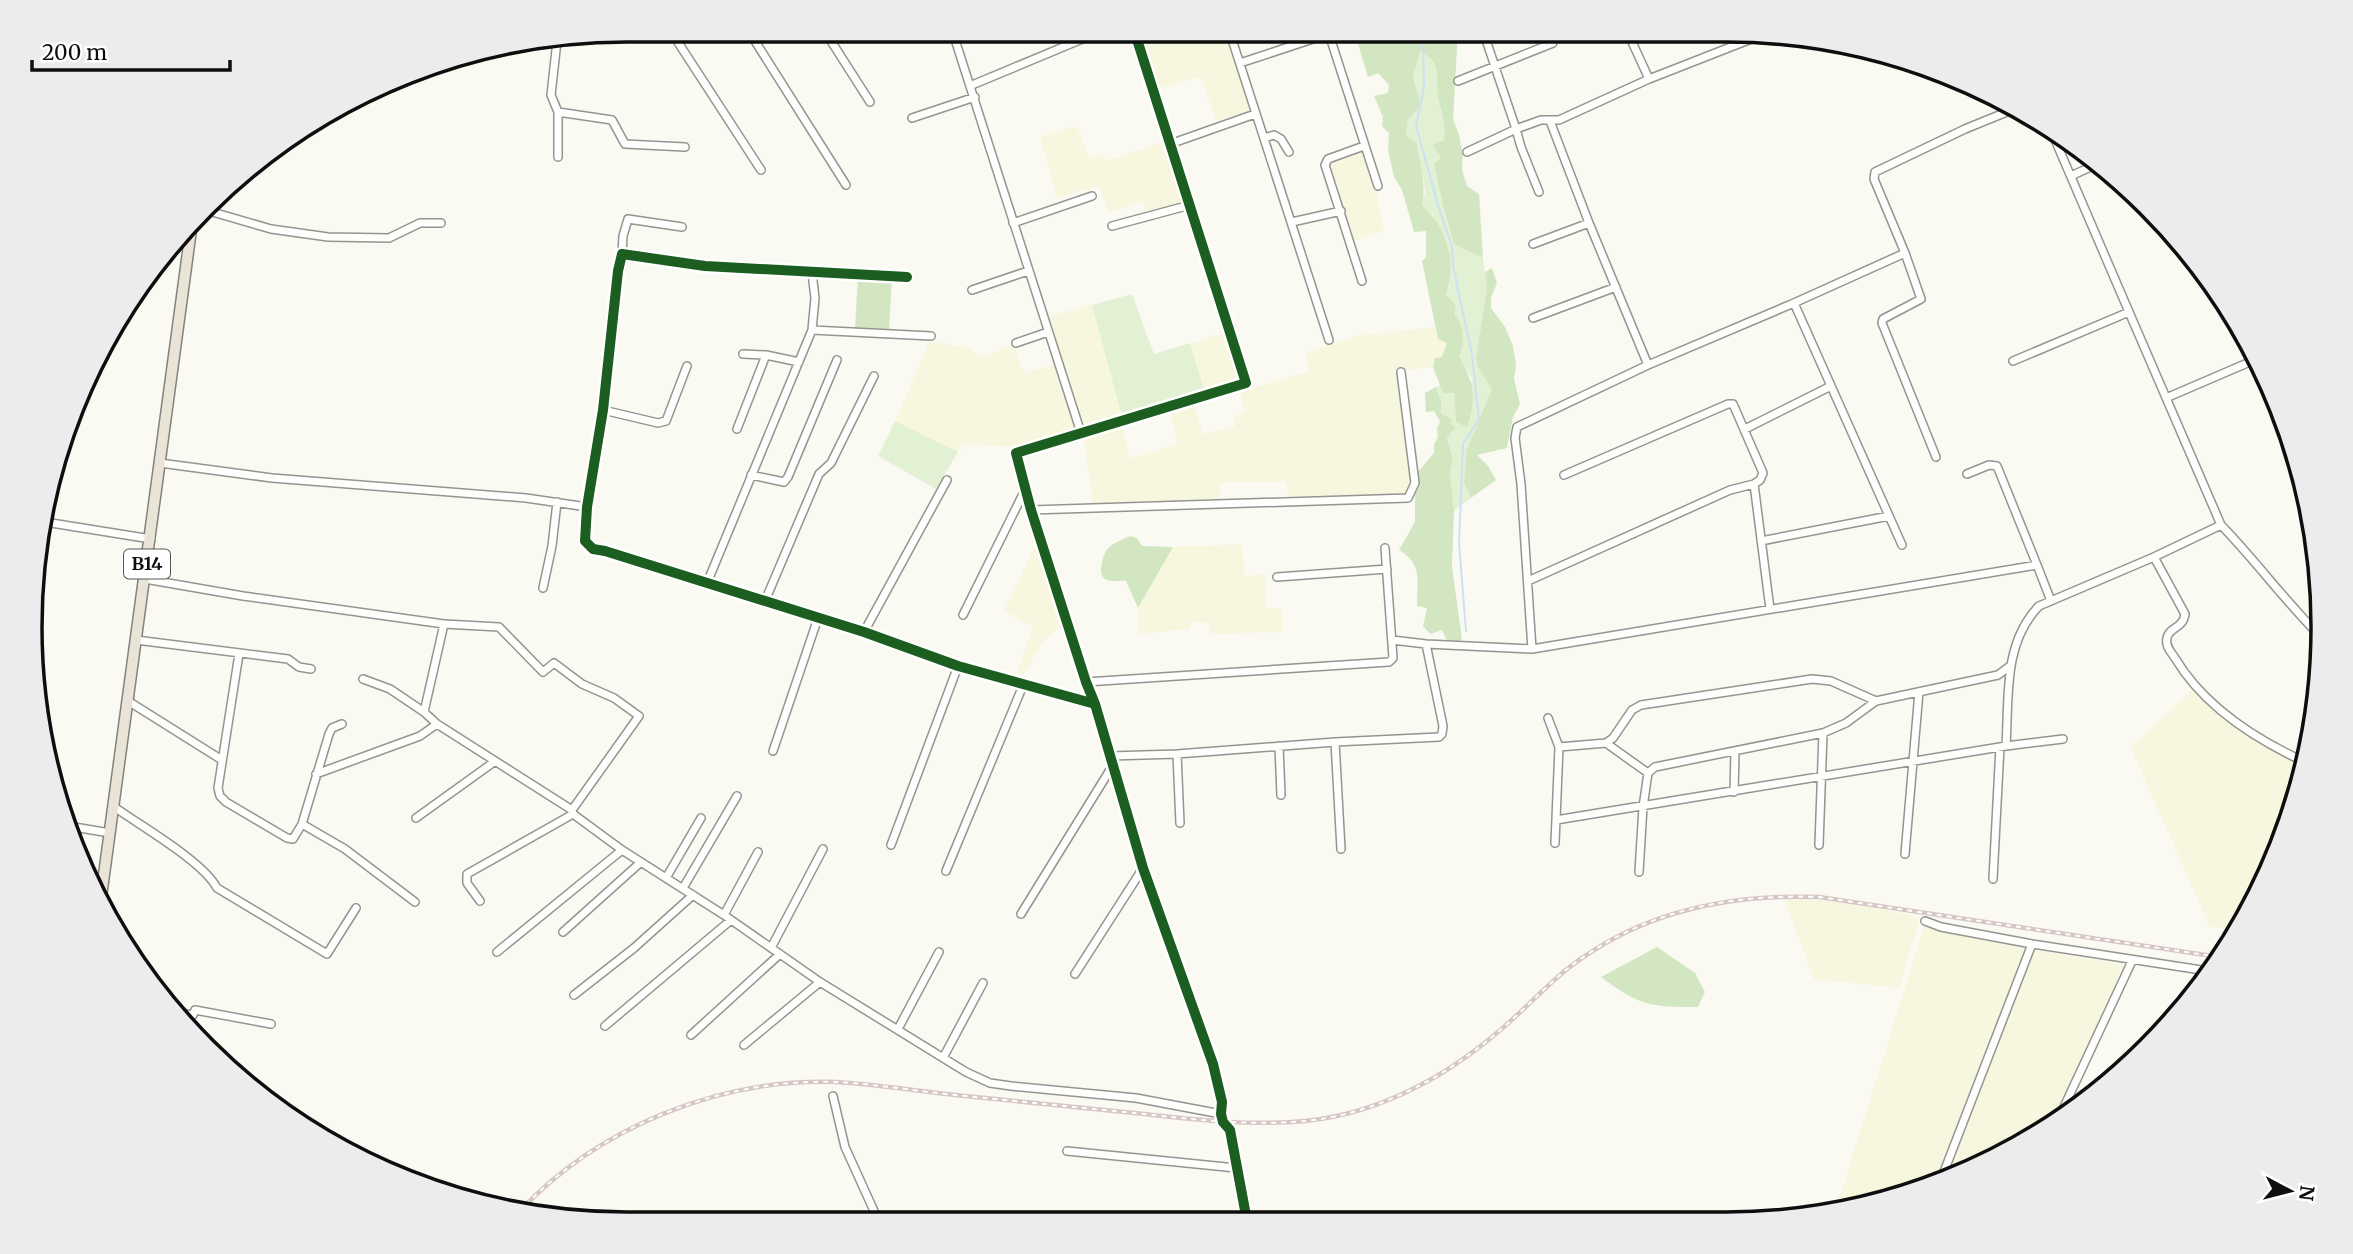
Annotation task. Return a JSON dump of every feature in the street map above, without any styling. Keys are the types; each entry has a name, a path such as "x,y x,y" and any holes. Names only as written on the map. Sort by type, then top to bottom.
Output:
{"highway":[{"name":"B14","path":"102,887 190,237"}],"street":[{"path":"678,42 761,170"},
{"path":"756,42 846,185"},
{"path":"832,42 870,102"},
{"path":"956,42 1081,433"},
{"path":"972,85 1075,42"},
{"path":"1138,42 1246,383 1016,453 1031,510 1095,704 1143,868 1213,1064 1222,1102 1221,1114 1223,1122 1230,1130 1245,1212"},
{"path":"1233,42 1329,340"},
{"path":"1240,63 1300,42"},
{"path":"1331,42 1378,186"},
{"path":"1487,42 1521,148 1539,192"},
{"path":"1458,81 1553,42"},
{"path":"1632,42 1649,79"},
{"path":"1467,152 1541,120 1559,120 1649,79 1742,42"},
{"path":"556,46 551,94 558,112 558,157"},
{"path":"912,118 975,97"},
{"path":"558,112 612,120 625,144 685,147"},
{"path":"1936,457 1882,323 1887,317 1921,299 1874,179 1875,172 2005,113"},
{"path":"1170,144 1255,114"},
{"path":"1550,121 1648,365"},
{"path":"1264,138 1274,135 1281,139 1289,152"},
{"path":"1362,281 1325,162 1364,146"},
{"path":"2058,146 2221,525 2311,627"},
{"path":"2071,176 2088,168"},
{"path":"1013,223 1092,196"},
{"path":"1111,226 1190,205"},
{"path":"1292,222 1341,211"},
{"path":"214,213 271,229 328,237 389,237 420,223 442,223"},
{"path":"682,227 628,219 623,236 603,410 584,538 593,549 864,632 958,666 1095,704"},
{"path":"1533,244 1589,223"},
{"path":"1532,649 1515,438 1517,426 1648,365 1905,253"},
{"path":"622,254 705,266 907,277"},
{"path":"972,290 1028,271"},
{"path":"707,583 812,330 815,298 812,273"},
{"path":"1533,318 1616,287"},
{"path":"1794,303 1902,545"},
{"path":"2013,361 2129,312"},
{"path":"812,330 931,336"},
{"path":"1016,343 1048,332"},
{"path":"743,354 766,355 799,362"},
{"path":"737,429 766,355"},
{"path":"751,475 783,482 788,477 837,360"},
{"path":"2166,398 2248,363"},
{"path":"603,410 658,423 666,421 687,366"},
{"path":"1031,510 1408,498 1416,483 1401,372"},
{"path":"765,601 819,474 831,463 874,376"},
{"path":"1745,429 1832,386"},
{"path":"1528,581 1730,490 1754,484 1760,481 1763,473 1735,406 1728,404 1564,475"},
{"path":"160,463 271,478 557,502 587,507"},
{"path":"1967,474 1989,464 1997,466 2051,601"},
{"path":"864,632 947,481"},
{"path":"1754,484 1770,609"},
{"path":"963,615 1026,489"},
{"path":"543,588 552,546 557,502"},
{"path":"1761,541 1889,516"},
{"path":"51,523 151,538"},
{"path":"1993,880 2010,666 2018,636 2026,620 2039,606 2221,525"},
{"path":"1086,682 1386,662 1392,658 1392,640 1385,548"},
{"path":"2154,557 2185,614 2181,625 2169,633 2166,640 2184,674 2234,720 2263,741 2296,757"},
{"path":"1392,640 1532,649 2037,565"},
{"path":"1277,577 1387,569"},
{"path":"145,579 243,596 444,624 499,627 543,672 554,663 582,684 614,698 639,716 573,812 467,873 467,883 480,901"},
{"path":"773,751 818,618"},
{"path":"424,712 444,624"},
{"path":"136,640 288,659 299,667 311,669"},
{"path":"1110,756 1177,754 1335,741 1434,738 1442,734 1426,644"},
{"path":"239,654 218,788 220,796 226,802 293,839 302,824 332,728 342,724"},
{"path":"891,845 958,666"},
{"path":"1639,872 1648,773 1659,766 1823,733 1846,723 1876,701 1998,675 2010,666"},
{"path":"363,678 390,689 437,724 573,812 622,850 683,888 820,982 966,1072 990,1083 1136,1098 1221,1114"},
{"path":"1559,747 1606,743 1613,738 1632,710 1641,705 1691,696 1812,679 1831,681 1876,701"},
{"path":"946,871 1024,683"},
{"path":"1905,855 1919,692"},
{"path":"128,701 222,760"},
{"path":"1548,718 1559,747 1555,843"},
{"path":"316,774 420,736 437,724"},
{"path":"1819,845 1823,733"},
{"path":"1556,821 2063,739"},
{"path":"1335,741 1341,849"},
{"path":"1606,743 1648,773"},
{"path":"1279,746 1281,795"},
{"path":"1734,792 1735,751"},
{"path":"1177,754 1180,823"},
{"path":"416,818 494,762"},
{"path":"1021,914 1113,765"},
{"path":"683,888 737,796"},
{"path":"113,806 198,865 212,878 217,888 327,954 356,908"},
{"path":"666,878 701,818"},
{"path":"302,824 345,849 415,902"},
{"path":"78,828 110,833"},
{"path":"771,948 823,849"},
{"path":"497,951 622,850"},
{"path":"605,1027 727,918 758,852"},
{"path":"563,932 641,862"},
{"path":"1075,974 1143,868"},
{"path":"575,995 634,948 693,895"},
{"path":"1925,920 1941,927 2032,944 2199,970"},
{"path":"1946,1169 2032,944"},
{"path":"898,1029 939,952"},
{"path":"691,1035 780,954"},
{"path":"2066,1102 2132,961"},
{"path":"744,1045 820,982"},
{"path":"943,1058 983,983"},
{"path":"189,1015 193,1015 195,1010 271,1024"},
{"path":"833,1096 845,1147 874,1212"},
{"path":"1067,1151 1236,1168"}],"green space":[{"path":"1146,42 1230,42 1250,106 1247,112 1216,121 1201,77 1160,88"},
{"path":"1358,42 1457,42 1453,119 1459,135 1463,155 1462,170 1467,186 1479,194 1483,258 1454,244 1434,163 1441,158 1433,145 1444,140 1445,134 1436,67 1428,56 1420,51 1413,77 1419,107 1408,120 1406,136 1417,143 1423,182 1422,205 1438,224 1448,246 1450,271 1446,295 1456,306 1455,314 1463,334 1459,356 1471,382 1473,399 1467,427 1456,422 1454,393 1443,393 1433,367 1435,358 1442,357 1447,343 1438,339 1422,261 1426,257 1426,231 1414,232 1402,190 1394,177 1388,150 1389,133 1382,126 1383,117 1374,96 1388,93 1389,85 1378,73 1368,77"},
{"path":"1419,50 1429,55 1439,73 1438,97 1446,123 1441,158 1435,163 1444,211 1454,244 1483,258 1487,289 1476,357 1477,366 1492,389 1466,451 1464,483 1471,498 1454,511 1450,471 1453,458 1447,438 1450,423 1448,416 1441,413 1441,401 1436,387 1441,385 1443,393 1454,392 1456,422 1472,379 1459,356 1455,306 1446,295 1450,284 1434,216 1421,205 1425,193 1424,181 1419,162 1406,136 1408,120 1419,97 1413,77"},
{"path":"1077,126 1089,158 1103,154 1107,161 1166,141 1186,201 1147,213 1143,202 1109,212 1098,186 1057,198 1040,137"},
{"path":"1362,150 1376,190 1384,230 1355,241 1328,166 1330,161"},
{"path":"1492,268 1497,283 1491,298 1491,308 1505,327 1513,346 1516,365 1514,379 1520,404 1513,417 1507,448 1477,455 1488,466 1496,480 1471,498 1464,483 1466,451 1492,389 1477,366 1476,357 1487,289 1485,272"},
{"path":"858,277 892,279 889,331 855,328"},
{"path":"1132,294 1154,354 1190,343 1204,390 1121,413 1092,305"},
{"path":"1092,305 1121,413 1083,425 1049,316"},
{"path":"1435,327 1438,339 1447,343 1442,357 1435,358 1433,367 1397,371 1413,483 1407,495 1289,497 1285,481 1218,483 1221,501 1093,505 1084,437 1122,425 1130,458 1146,454 1178,443 1170,412 1194,404 1203,434 1235,427 1233,416 1245,413 1240,391 1309,372 1306,353 1355,336"},
{"path":"1227,332 1241,374 1238,381 1204,390 1190,344"},
{"path":"930,341 972,349 979,358 1013,345 1024,373 1055,364 1075,429 1012,447 963,444 958,452 895,421"},
{"path":"1436,387 1441,401 1441,413 1452,419 1450,423 1455,428 1447,438 1453,459 1450,471 1454,511 1452,567 1462,639 1448,643 1442,630 1430,634 1423,626 1427,608 1417,606 1418,581 1415,567 1407,555 1399,550 1415,522 1415,495 1420,485 1418,472 1434,453 1434,444 1438,437 1437,428 1440,422 1434,411 1426,412 1425,393"},
{"path":"895,421 958,452 936,489 878,456"},
{"path":"1130,536 1137,538 1142,546 1173,547 1138,608 1126,581 1110,581 1101,574 1102,562 1108,548"},
{"path":"1038,541 1064,624 1045,639 1023,675 1017,673 1033,626 1004,611"},
{"path":"1242,544 1245,576 1265,574 1266,608 1282,608 1283,632 1211,634 1208,623 1191,622 1189,629 1138,634 1138,608 1173,547"},
{"path":"2194,688 2219,711 2295,760 2280,815 2266,851 2251,886 2227,929 2210,927 2131,748"},
{"path":"1784,899 1819,900 1868,907 1911,915 1919,921 1899,988 1814,979"},
{"path":"1924,927 2026,948 1941,1171 1914,1181 1838,1201"},
{"path":"1657,947 1695,973 1705,992 1698,1007 1646,1003 1626,994 1601,977"},
{"path":"2035,950 2124,965 2061,1106 2019,1134 1948,1168"}],"waterway":[{"path":"1423,42 1424,87 1416,126 1452,247 1453,266 1472,355 1479,419 1463,444 1459,543 1466,631"}],"railway":[{"path":"528,1203 586,1155 623,1132 706,1099 792,1083 851,1083 1225,1122 1305,1121 1364,1109 1419,1086 1470,1054 1494,1036 1566,970 1612,940 1668,915 1727,902 1757,898 1819,897 2209,956"}],"cycle path":[{"path":"1138,42 1246,383 1016,453 1031,510 1095,704 1143,868 1213,1064 1222,1102 1221,1114 1223,1122 1230,1130 1245,1212"},
{"path":"907,277 705,266 622,254 603,410 587,507 585,541 593,549 864,632 958,666 1095,704"}]}
